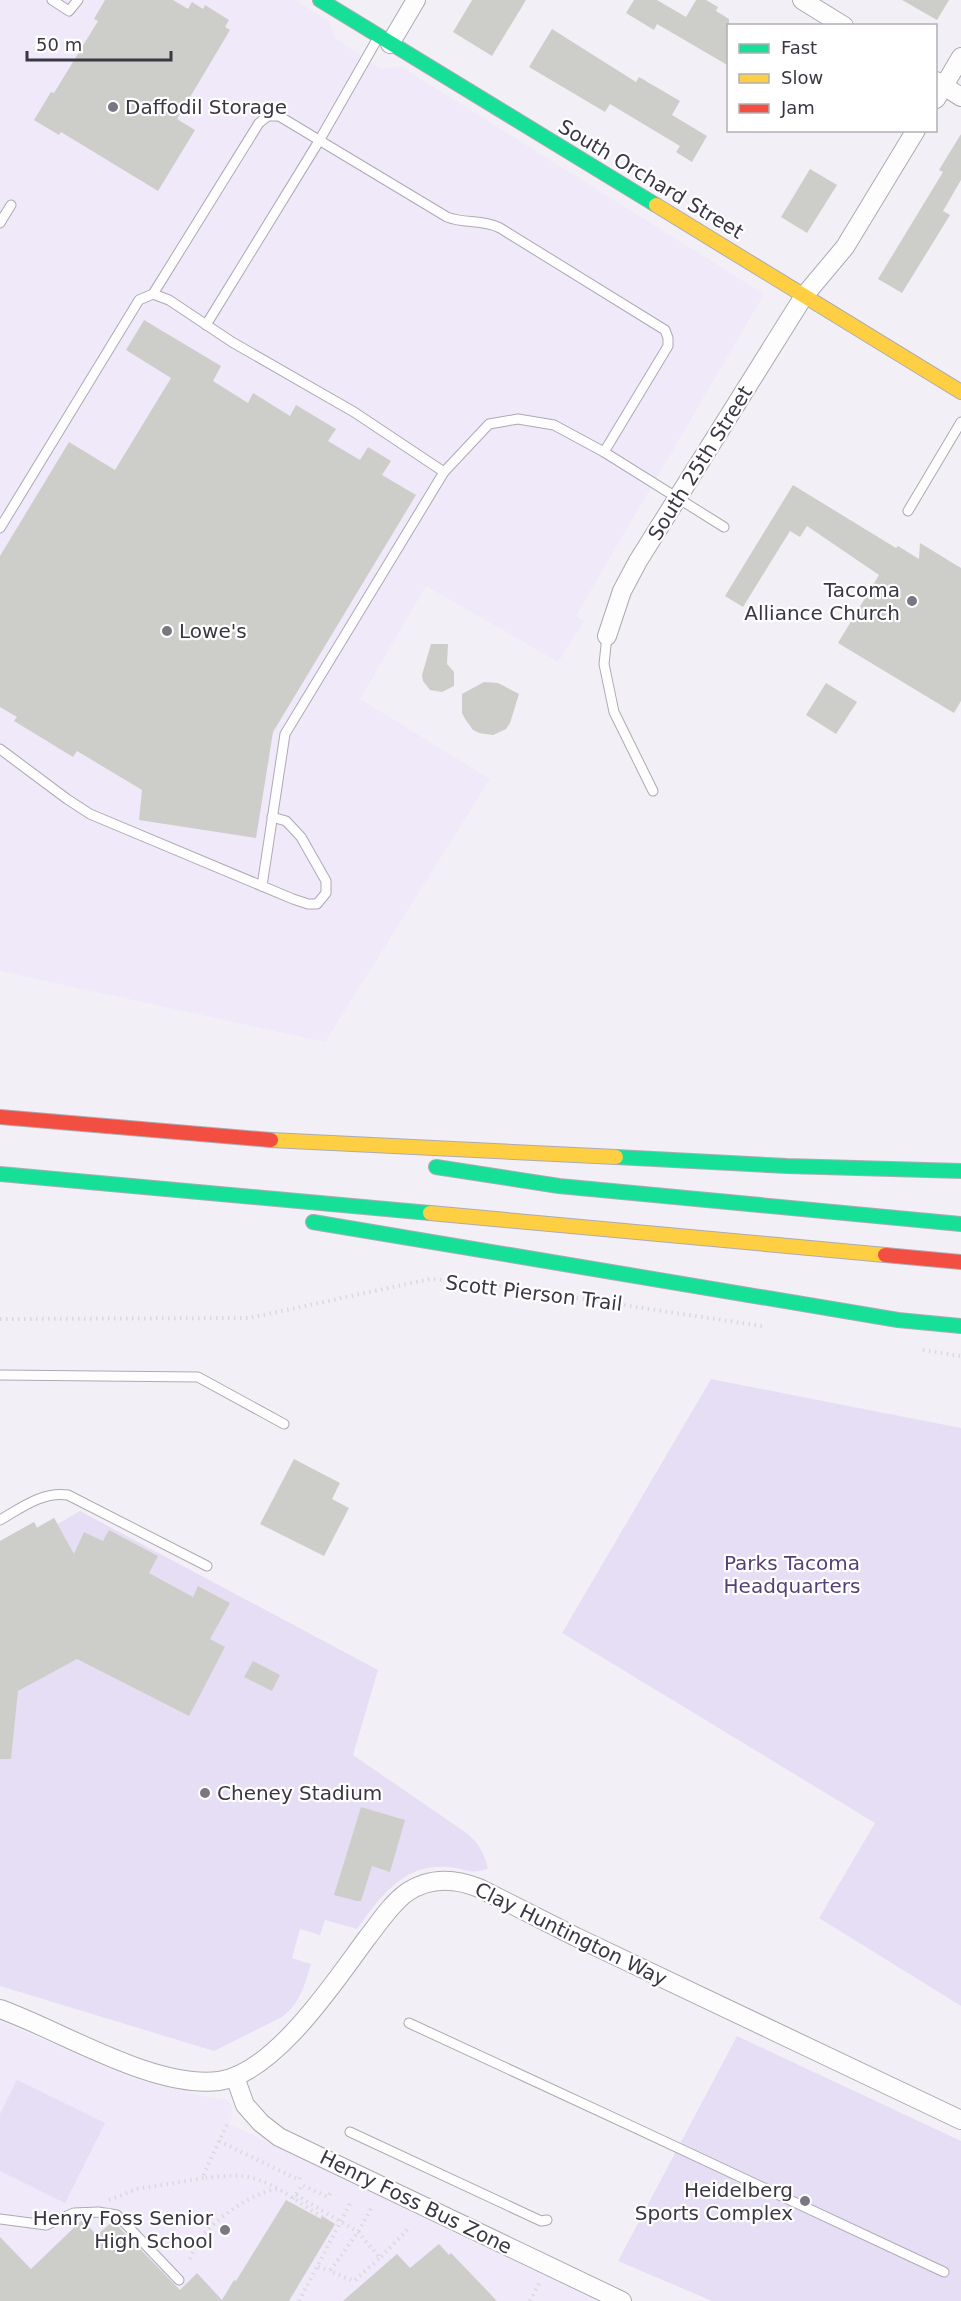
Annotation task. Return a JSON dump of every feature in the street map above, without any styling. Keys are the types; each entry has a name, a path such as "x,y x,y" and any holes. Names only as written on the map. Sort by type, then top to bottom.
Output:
{"main road":[{"name":"South Orchard Street","path":"320,0 961,392"},
{"path":"0,1117 253,1139 787,1166 961,1172"},
{"path":"253,1139 394,1160"},
{"path":"418,1164 559,1186 961,1224"},
{"path":"0,1174 961,1262"},
{"path":"108,1184 259,1212"},
{"path":"294,1218 446,1246 898,1320 961,1326"}],"street":[{"path":"384,40 416,0"},
{"path":"802,0 841,24"},
{"path":"961,57 938,89 961,97"},
{"name":"South 25th Street","path":"607,636 622,591 638,561 804,296 845,247 915,132"},
{"name":"Clay Huntington Way","path":"235,2077 250,2069 279,2047 330,1988 393,1905 417,1887 432,1881 447,1879 479,1888 576,1937 961,2120"},
{"path":"0,2008 133,2066 198,2080 235,2077"},
{"name":"Henry Foss Bus Zone","path":"235,2077 245,2105 261,2123 279,2136 622,2301"}],"lane":[{"path":"52,0 69,11 78,0"},
{"path":"206,325 384,40"},
{"path":"0,528 139,300 153,294 264,117 271,115 279,116 447,217 457,221 481,221 500,228 665,330 668,338 666,350 604,452"},
{"path":"0,223 11,205"},
{"path":"153,294 169,300 206,325 354,412 444,472"},
{"path":"262,886 285,734 444,472 489,424 518,419 554,425 604,452 724,527"},
{"path":"908,511 961,422"},
{"path":"607,636 604,664 614,712 653,791"},
{"path":"0,749 90,814 262,886 311,904 319,902 327,890 326,881 301,837 286,821 272,817"},
{"path":"0,1375 198,1377 284,1424"},
{"path":"0,1520 36,1500 55,1493 68,1495 207,1566"},
{"path":"409,2023 944,2272"},
{"path":"350,2132 499,2203 541,2221 547,2220"},
{"path":"0,2219 46,2225 74,2212 117,2215 179,2280"}],"path":[{"name":"Scott Pierson Trail","path":"0,1318 249,1318 430,1280 471,1282 771,1327"},
{"path":"914,1349 961,1356"},
{"path":"204,2178 227,2125"},
{"path":"219,2141 299,2180 302,2175"},
{"path":"88,2212 113,2198 137,2189 204,2178 241,2176 259,2180 278,2189 322,2217"},
{"path":"293,2199 302,2185 328,2197 332,2190"},
{"path":"190,2259 201,2237 213,2225 254,2196 278,2189"},
{"path":"296,2195 358,2232 380,2258"},
{"path":"299,2301 352,2200"},
{"path":"330,2271 358,2232 371,2209"},
{"path":"318,2267 354,2281 409,2228"},
{"path":"530,2301 537,2288"}],"shaded area":[{"path":"0,0 295,0 329,21 335,38 380,68 402,67 764,294 576,616 584,621 558,662 426,586 360,699 490,779 325,1042 0,971"},
{"name":"Henry Foss Senior High School","path":"0,2021 128,2077 202,2096 228,2100 233,2108 230,2124 597,2301 0,2301"}],"green space":[{"name":"Parks Tacoma Headquarters","path":"711,1379 961,1428 961,2006 819,1918 875,1823 562,1633"},
{"name":"Cheney Stadium","path":"80,1511 378,1670 353,1755 470,1836 485,1857 488,1869 471,1871 432,1867 418,1871 394,1885 357,1929 325,1920 320,1935 300,1929 292,1958 311,1964 301,1993 293,2006 282,2017 214,2051 0,1986 0,1541 34,1522 37,1527 54,1518 58,1524"},
{"name":"Heidelberg Sports Complex","path":"737,2036 961,2141 961,2301 712,2301 618,2261"},
{"path":"17,2080 105,2123 65,2203 0,2171 0,2114"}],"building":[{"name":"Daffodil Storage","path":"105,0 173,0 188,9 192,2 203,9 205,5 229,20 225,27 230,30 177,119 195,130 158,191 61,132 59,135 34,120 51,92 54,93 98,21 94,19"},
{"path":"472,0 526,0 492,56 453,32"},
{"path":"634,0 657,0 686,17 696,0 706,0 718,7 716,11 729,19 727,65 657,24 654,30 626,13"},
{"path":"902,0 949,0 937,20"},
{"path":"552,29 636,82 639,77 680,101 672,115 707,136 692,162 676,152 680,146 610,104 605,112 529,67"},
{"path":"961,134 961,180 943,211 950,215 902,293 878,279 943,172 939,170"},
{"path":"810,169 837,185 807,233 781,217"},
{"name":"Lowe's","path":"144,320 221,366 213,381 248,403 253,393 290,416 296,405 336,429 328,441 360,460 368,447 391,461 382,475 416,495 273,732 256,838 139,820 142,790 77,751 73,757 14,721 17,717 0,707 0,556 69,442 115,470 171,378 126,350"},
{"name":"Tacoma Alliance Church","path":"793,485 896,548 898,546 919,559 920,543 961,568 961,701 954,713 838,643 879,575 807,526 800,537 790,531 743,607 725,596"},
{"path":"431,644 448,644 447,664 454,672 454,686 442,692 430,690 423,681 422,675"},
{"path":"484,682 498,683 519,694 510,723 506,729 493,735 473,730 462,713 462,694"},
{"path":"826,683 857,702 836,734 806,715"},
{"path":"294,1459 340,1483 332,1499 349,1508 324,1556 260,1524"},
{"path":"54,1518 74,1554 84,1532 103,1541 109,1530 158,1556 149,1573 193,1597 198,1586 230,1603 210,1639 225,1647 189,1716 77,1659 18,1691 11,1759 0,1759 0,1541 34,1522 37,1528"},
{"path":"253,1661 280,1675 272,1691 244,1677"},
{"path":"361,1807 405,1820 390,1872 372,1866 361,1901 357,1901 334,1895"},
{"path":"286,2200 335,2224 289,2301 0,2301 0,2237 31,2269 82,2220 97,2235 113,2221 180,2290 197,2273 222,2300"},
{"path":"439,2244 449,2255 451,2253 497,2301 343,2301 397,2254 410,2268"}],"traffic: fast":[{"path":"320,0 656,205"},
{"path":"616,1157 787,1166 961,1171"},
{"path":"436,1167 559,1186 961,1224"},
{"path":"0,1174 430,1213"},
{"path":"313,1222 898,1320 961,1326"}],"traffic: slow":[{"path":"656,205 961,392"},
{"path":"271,1140 616,1157"},
{"path":"430,1213 885,1255"}],"traffic: jam":[{"path":"0,1117 271,1140"},
{"path":"885,1255 961,1262"}],"place":[{"name":"Daffodil Storage","path":"113,107"},
{"name":"Tacoma Alliance Church","path":"912,601"},
{"name":"Lowe's","path":"167,631"},
{"name":"Cheney Stadium","path":"205,1793"},
{"name":"Heidelberg Sports Complex","path":"805,2201"},
{"name":"Henry Foss Senior High School","path":"225,2230"}]}
